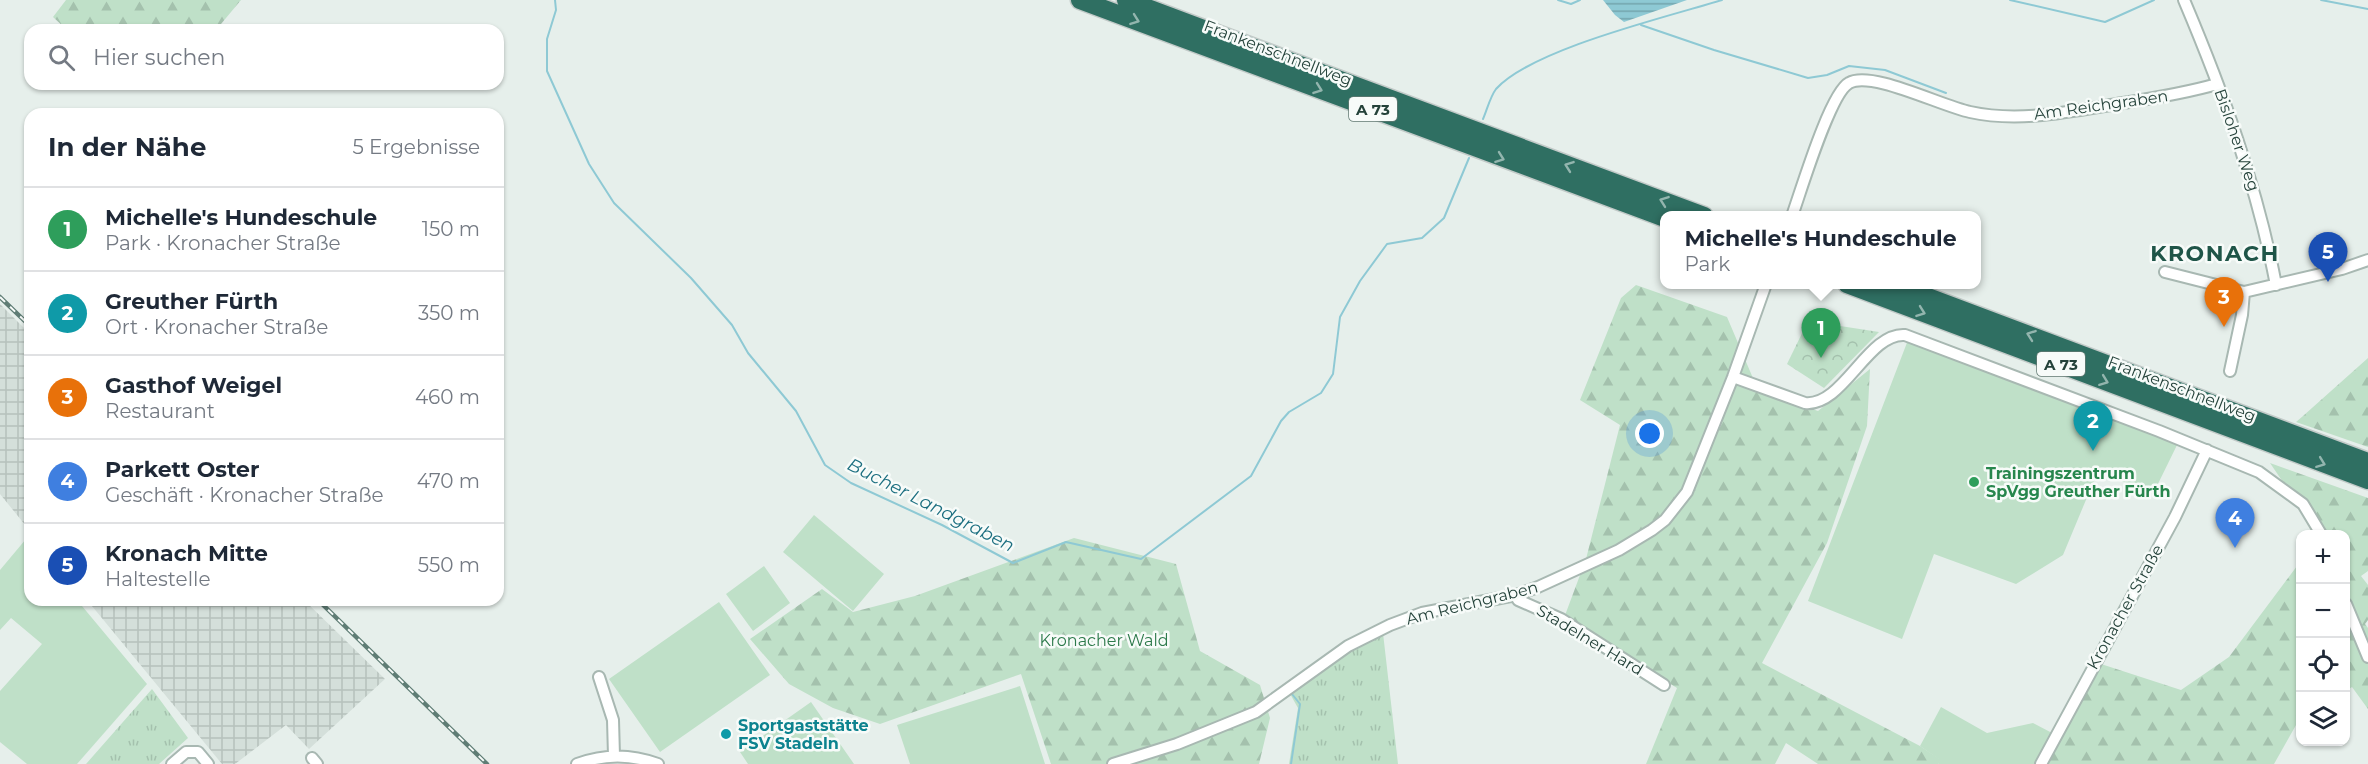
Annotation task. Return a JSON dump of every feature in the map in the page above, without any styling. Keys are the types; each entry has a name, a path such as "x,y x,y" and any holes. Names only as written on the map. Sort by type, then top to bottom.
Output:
{"highway":[{"name":"Frankenschnellweg","path":"1080,0 1660,216"},
{"name":"Frankenschnellweg","path":"1126,0 1691,211"},
{"name":"Frankenschnellweg","path":"1858,289 2368,480"},
{"name":"Frankenschnellweg","path":"1904,289 2368,462"}],"street":[{"name":"Bisloher Weg","path":"2184,0 2250,176 2266,230 2276,285"},
{"name":"Am Reichgraben","path":"1794,211 1833,103 1846,84 1859,78 1875,80 1945,106 2014,117 2067,112 2194,91 2217,84"},
{"path":"2165,272 2244,292 2342,270 2368,260"},
{"name":"Am Reichgraben","path":"1113,764 1177,744 1256,712 1348,646 1390,625 1422,613 1516,595 1619,550 1665,520 1687,492 1733,377 1765,289"},
{"path":"2230,371 2242,315 2244,292"},
{"path":"1733,377 1805,403 1816,404 1829,395 1892,336 1905,335 2259,472 2283,487 2303,504 2319,530"},
{"name":"Kronacher Straße","path":"2041,764 2175,517 2207,450"},
{"name":"Stadelner Hard","path":"1516,595 1518,600 1561,619 1664,685"},
{"path":"2350,614 2368,657"},
{"path":"599,677 613,720 614,756"},
{"path":"172,764 186,752 198,752 208,764"},
{"path":"577,764 614,756 642,758 658,764"}],"shaded area":[{"path":"0,304 24,328 24,524 0,494"},
{"path":"92,606 310,606 385,679 309,749 286,725 235,764 222,764"}],"green space":[{"path":"66,0 241,0 221,24 61,24 53,17"},
{"path":"1636,285 1727,317 1758,390 1818,411 1870,369 1867,426 1827,543 1762,663 1920,746 1941,760 1938,764 1818,764 1786,743 1775,764 1646,764 1677,688 1564,618 1586,559 1620,425 1580,400 1621,298"},
{"path":"1808,321 1879,332 1824,388 1787,364"},
{"name":"Trainingszentrum SpVgg Greuther Fürth","path":"1908,340 2178,443 2153,494 2098,471 2063,555 2016,584 1934,554 1902,639 1808,601"},
{"path":"2368,358 2368,447 2296,422 2303,416"},
{"path":"2270,463 2368,498 2368,571 2361,576 2368,585 2368,620 2365,624 2368,628 2368,709 2352,687 2350,688 2350,530 2315,530"},
{"path":"814,515 884,574 853,611 783,552"},
{"name":"Kronacher Wald","path":"1074,538 1176,564 1200,651 1260,685 1270,718 1259,764 1051,764 1021,674 880,724 833,708 789,684 750,639 822,589 853,612 915,596"},
{"path":"24,541 24,606 82,606 147,684 77,764 27,764 0,742 0,691 42,644 11,618 0,630 0,570"},
{"path":"764,566 790,603 753,631 726,594"},
{"path":"2296,567 2296,725 2274,764 2046,764 2101,664 2181,690 2229,657"},
{"path":"719,602 770,675 660,752 609,679"},
{"path":"1383,633 1398,764 1289,764 1298,708 1289,692 1337,658"},
{"path":"1020,686 1045,764 910,764 897,725"},
{"path":"152,689 188,738 159,764 86,764"},
{"path":"811,702 854,764 748,764 740,752"},
{"path":"1941,707 1987,733 2033,723 2054,734 2037,764 1938,764 1940,760 1920,746"}],"water":[{"path":"1603,0 1687,0 1624,22"}],"waterway":[{"name":"Bucher Landgraben","path":"555,0 556,10 547,39 547,71 589,164 614,203 691,278 732,325 748,353 796,411 825,465 851,483 942,525 1013,563 1066,542 1141,559 1251,476 1281,421 1289,412 1321,393 1333,374 1340,317 1360,281 1387,244 1422,238 1444,218 1469,158"},
{"path":"1558,0 1571,4 1580,0"},
{"name":"Bucher Landgraben","path":"1483,119 1496,89 1514,74 1539,61 1602,36 1722,0"},
{"name":"Bucher Landgraben","path":"2010,0 2105,22 2154,0"},
{"name":"Bucher Landgraben","path":"2321,0 2368,9"},
{"path":"1641,25 1808,78 1827,75 1849,66 1885,70 1946,93"},
{"path":"1291,764 1300,704 1292,694"}],"railway":[{"path":"0,297 24,320"},
{"path":"324,606 487,764"}],"place":[{"name":"Kronach Mitte","path":"2328,282"},
{"name":"Gasthof Weigel","path":"2224,327"},
{"name":"Michelle's Hundeschule","path":"1821,358"},
{"name":"Greuther Fürth","path":"2093,451"},
{"name":"Trainingszentrum SpVgg Greuther Fürth","path":"1974,482"},
{"name":"Parkett Oster","path":"2235,548"},
{"name":"Sportgaststätte FSV Stadeln","path":"726,734"}],"district":[{"name":"KRONACH","path":"2215,253"}]}
